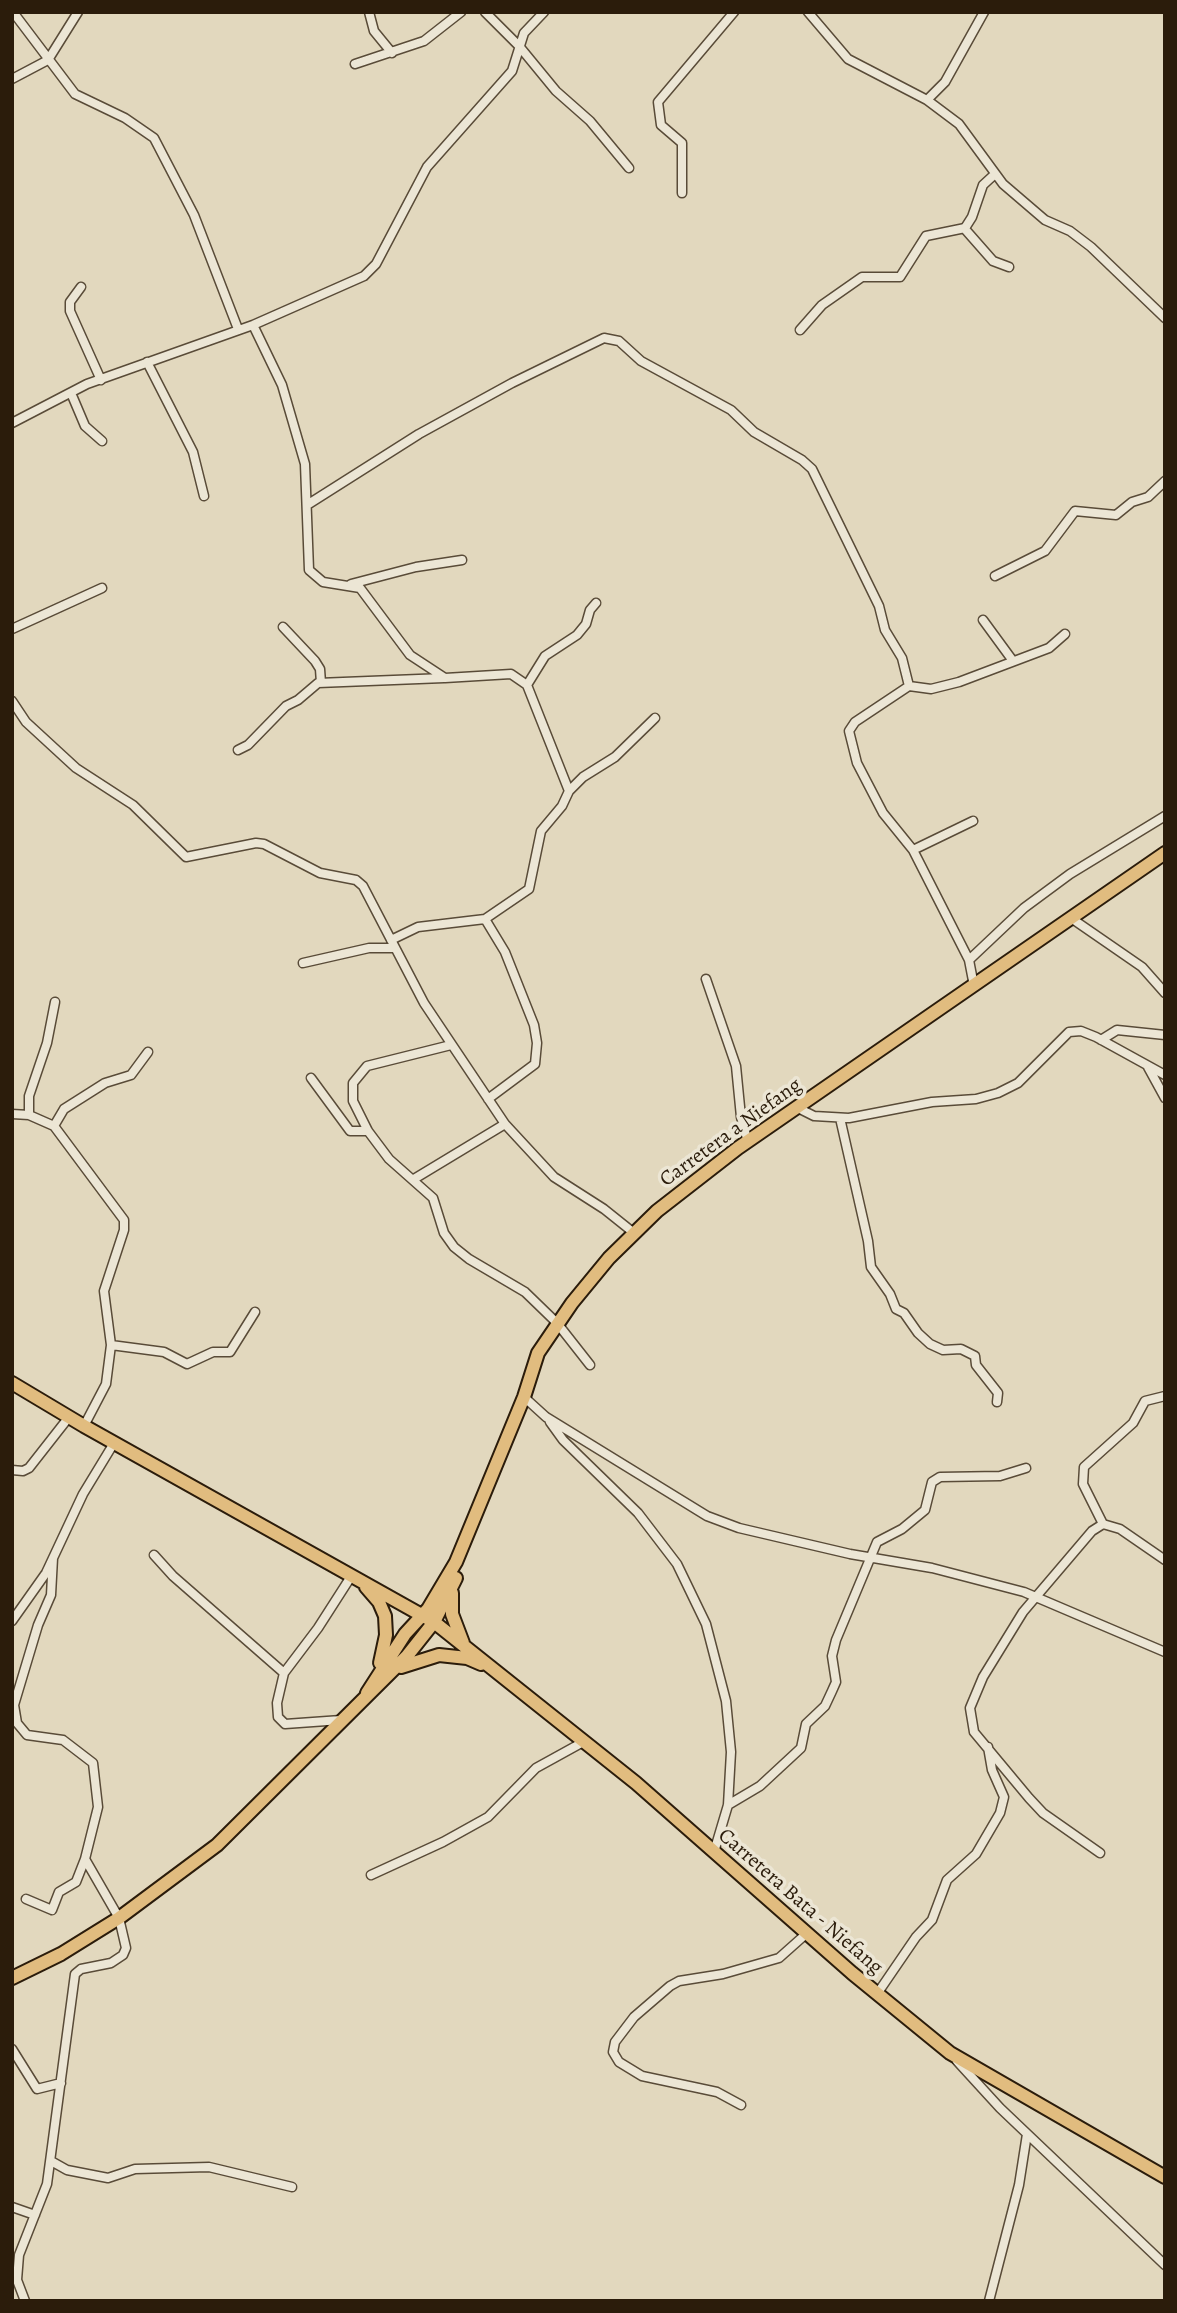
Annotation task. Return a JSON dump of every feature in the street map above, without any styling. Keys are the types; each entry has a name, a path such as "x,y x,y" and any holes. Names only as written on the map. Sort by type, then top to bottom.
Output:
{"main road":[{"name":"Carretera a Niefang","path":"428,1618 436,1597 456,1562 524,1397 538,1353 557,1323 609,1258 693,1182 1165,853"},
{"name":"Carretera Bata - Niefang","path":"12,1382 84,1426 428,1618 585,1741 806,1934 950,2053 1165,2177"},
{"path":"456,1562 456,1578 450,1601 463,1644"},
{"path":"355,1577 379,1602 384,1616 386,1635 374,1681"},
{"path":"394,1670 456,1578"},
{"path":"404,1604 416,1607 436,1597"},
{"path":"367,1693 405,1634 428,1618"},
{"path":"12,1978 61,1954 119,1918 217,1845 261,1805 367,1693 394,1670 416,1660 439,1656 467,1658 496,1670"}],"street":[{"path":"13,12 75,94 125,118 154,138 194,215 238,329"},
{"path":"12,79 48,60 78,12"},
{"path":"369,12 378,37 392,53"},
{"path":"355,64 424,41 461,12"},
{"path":"485,12 575,110 590,121 629,167"},
{"path":"12,423 101,380 253,325 371,270 427,167 512,71 518,61 519,46 524,33 544,12"},
{"path":"682,193 684,150 682,143 661,125 658,102 734,12"},
{"path":"808,12 848,59 927,100 965,131 995,174 1045,220 1070,231 1091,247 1165,318"},
{"path":"927,100 945,82 984,12"},
{"path":"800,330 822,305 862,277 900,277 926,236 964,229 972,217 982,185 995,174"},
{"path":"964,229 993,261 1009,267"},
{"path":"81,287 70,302 70,311 101,380"},
{"path":"253,325 288,406 304,464 309,570 323,582 351,584 416,567 462,560"},
{"path":"307,505 409,440 512,383 604,338 619,341 641,360 731,410 754,432 802,460 812,469 879,606 885,630 902,658 909,686"},
{"path":"147,362 193,452 204,496"},
{"path":"71,393 85,426 102,441"},
{"path":"995,576 1045,551 1075,511 1116,515 1132,502 1148,497 1165,481"},
{"path":"351,584 367,596 410,655 445,678"},
{"path":"12,629 102,588"},
{"path":"527,685 545,656 577,635 586,624 590,610 596,603"},
{"path":"983,620 1013,662"},
{"path":"283,627 320,669 320,682"},
{"path":"974,986 969,960 914,850 874,798 857,764 849,731 855,722 880,708 909,686 931,689 1013,662 1049,648 1065,634"},
{"path":"238,750 248,745 286,706 320,682 511,674 527,685 569,791"},
{"path":"12,701 26,722 76,768 133,805 186,857 256,843 264,844 320,873 356,880 363,886 424,1003 505,1124 554,1177 604,1209 634,1233"},
{"path":"303,963 393,944 418,927 485,919 529,889 541,831 562,806 569,791 583,777 615,757 654,718"},
{"path":"969,960 1024,908 1070,874 1165,816"},
{"path":"914,850 973,821"},
{"path":"1071,918 1142,967 1165,993"},
{"path":"485,919 505,952 534,1025 537,1044 535,1064 488,1099"},
{"path":"706,979 736,1066 748,1142"},
{"path":"29,1115 29,1096 47,1043 55,1002"},
{"path":"1101,1040 1117,1030 1165,1035"},
{"path":"798,1108 814,1116 840,1118 998,1093 1018,1083 1069,1032 1081,1031 1165,1075"},
{"path":"451,1045 382,1060 358,1073 353,1083 353,1101 368,1131 389,1158 433,1198 444,1233 454,1247 468,1259 525,1292 557,1323 590,1365"},
{"path":"54,1126 64,1109 105,1083 131,1075 148,1052"},
{"path":"1148,1067 1165,1097"},
{"path":"312,1078 350,1131 368,1131"},
{"path":"12,1114 29,1115 54,1126 124,1220 124,1230 104,1291 111,1345 106,1384 84,1426"},
{"path":"840,1118 868,1241 871,1267 890,1294 896,1310 904,1313 930,1345 943,1350 961,1349 975,1356 976,1365 998,1393 997,1402"},
{"path":"414,1179 505,1124"},
{"path":"111,1345 164,1352 187,1364 213,1352 230,1352 255,1312"},
{"path":"1102,1524 1083,1484 1084,1467 1133,1423 1145,1401 1165,1396"},
{"path":"524,1397 546,1417 707,1516 739,1528 932,1568 1034,1597 1165,1651"},
{"path":"12,1470 23,1471 29,1468 69,1417"},
{"path":"546,1417 563,1440 638,1513 677,1564 706,1624 726,1701 731,1752 728,1805 713,1853"},
{"path":"12,1621 53,1558 83,1494 114,1443"},
{"path":"728,1805 760,1786 801,1748 806,1724 825,1706 836,1682 832,1656 836,1640 877,1542 902,1529 925,1510 932,1482 940,1477 1000,1476 1026,1468"},
{"path":"1100,1853 1043,1813 974,1732 970,1719 974,1696 1034,1597 1092,1531 1102,1524 1121,1529 1165,1560"},
{"path":"154,1555 173,1576 284,1673"},
{"path":"26,1899 52,1910 59,1892 76,1882 98,1807 93,1763 63,1741 27,1735 17,1723 14,1705 38,1625 51,1595 53,1558"},
{"path":"341,1720 285,1724 278,1717 277,1703 284,1673 355,1577"},
{"path":"372,1875 443,1842 488,1817 536,1768 585,1741"},
{"path":"877,1994 916,1937 932,1920 947,1880 976,1854 1000,1813 1004,1797 992,1770 988,1747"},
{"path":"25,2301 19,2290 19,2255 47,2184 75,1974 82,1969 111,1963 123,1955 126,1937 119,1918 85,1858"},
{"path":"741,2105 717,2092 642,2077 620,2062 613,2052 615,2042 634,2017 670,1986 679,1981 723,1974 779,1958 806,1934"},
{"path":"12,2049 37,2089 61,2083"},
{"path":"950,2053 1027,2134 1165,2265"},
{"path":"989,2301 1018,2185 1027,2134"},
{"path":"51,2161 67,2170 108,2178 135,2169 209,2167 292,2187"},
{"path":"12,2207 35,2215"},
{"path":"12,2300 19,2290"}]}
